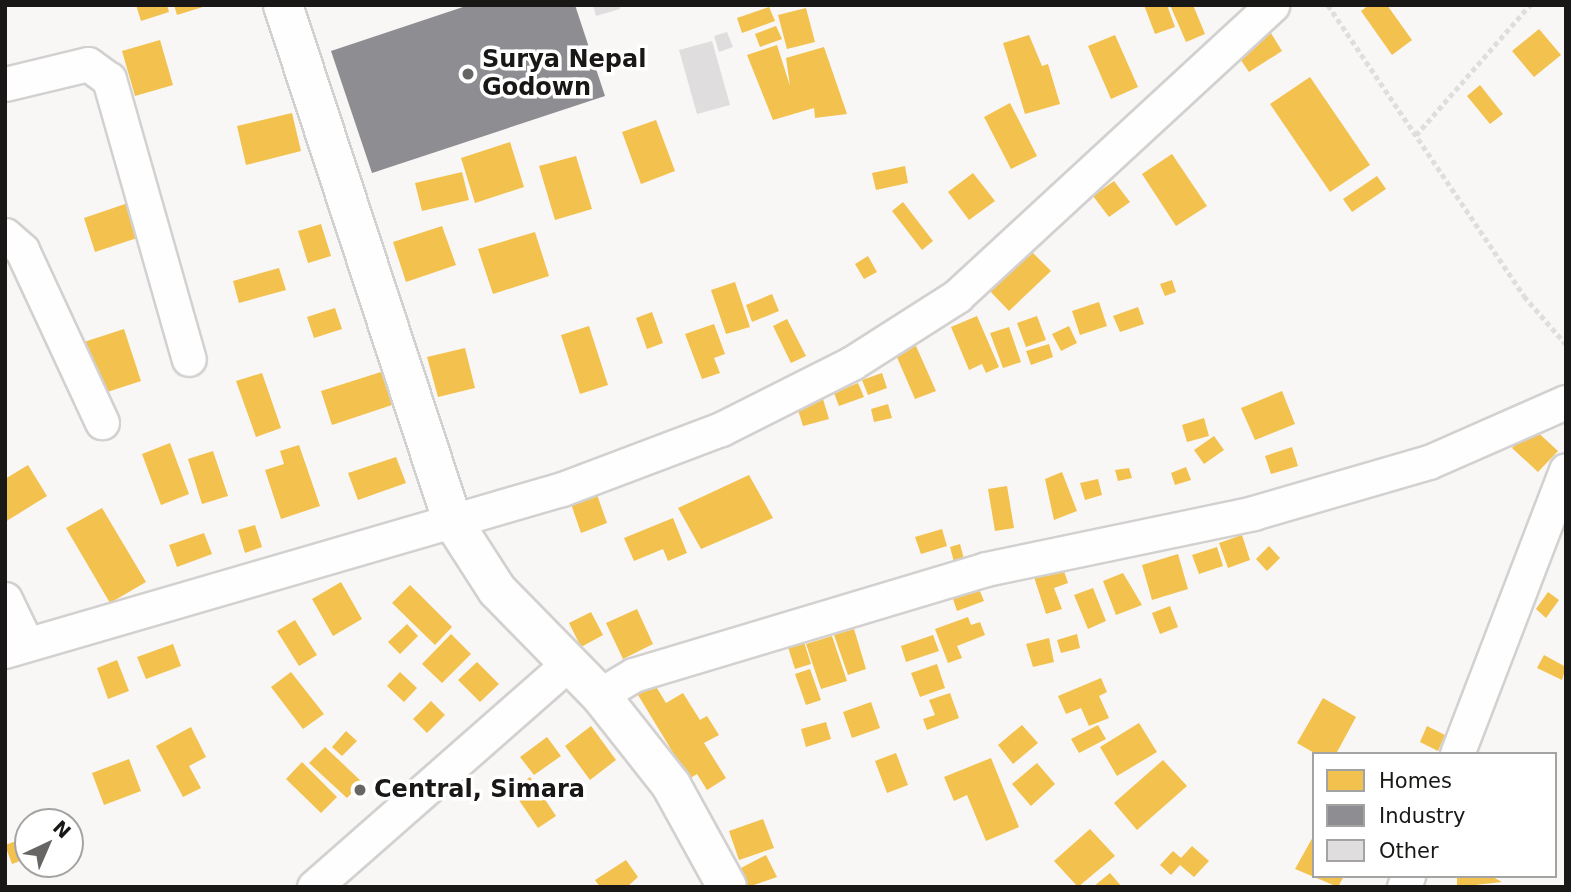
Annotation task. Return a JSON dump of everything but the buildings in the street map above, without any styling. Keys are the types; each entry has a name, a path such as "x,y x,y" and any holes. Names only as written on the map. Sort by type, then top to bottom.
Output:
{"main road":[{"path":"283,5 452,520 497,590 567,665 600,695 671,785 727,887"}],"street":[{"path":"5,599 16,647 562,489 721,429 852,363 957,296 1272,5"},
{"path":"5,84 89,64 109,79 189,359"},
{"path":"5,235 22,250 102,422"},
{"path":"600,695 633,675 986,569 1253,513 1429,462 1566,402"},
{"path":"1458,752 1566,470"},
{"path":"314,887 567,665"}],"path":[{"path":"1328,5 1524,296 1566,344"},
{"path":"1416,135 1530,5"}],"place":[{"name":"Surya Nepal Godown","path":"468,74"},
{"name":"Central, Simara","path":"360,790"}]}
